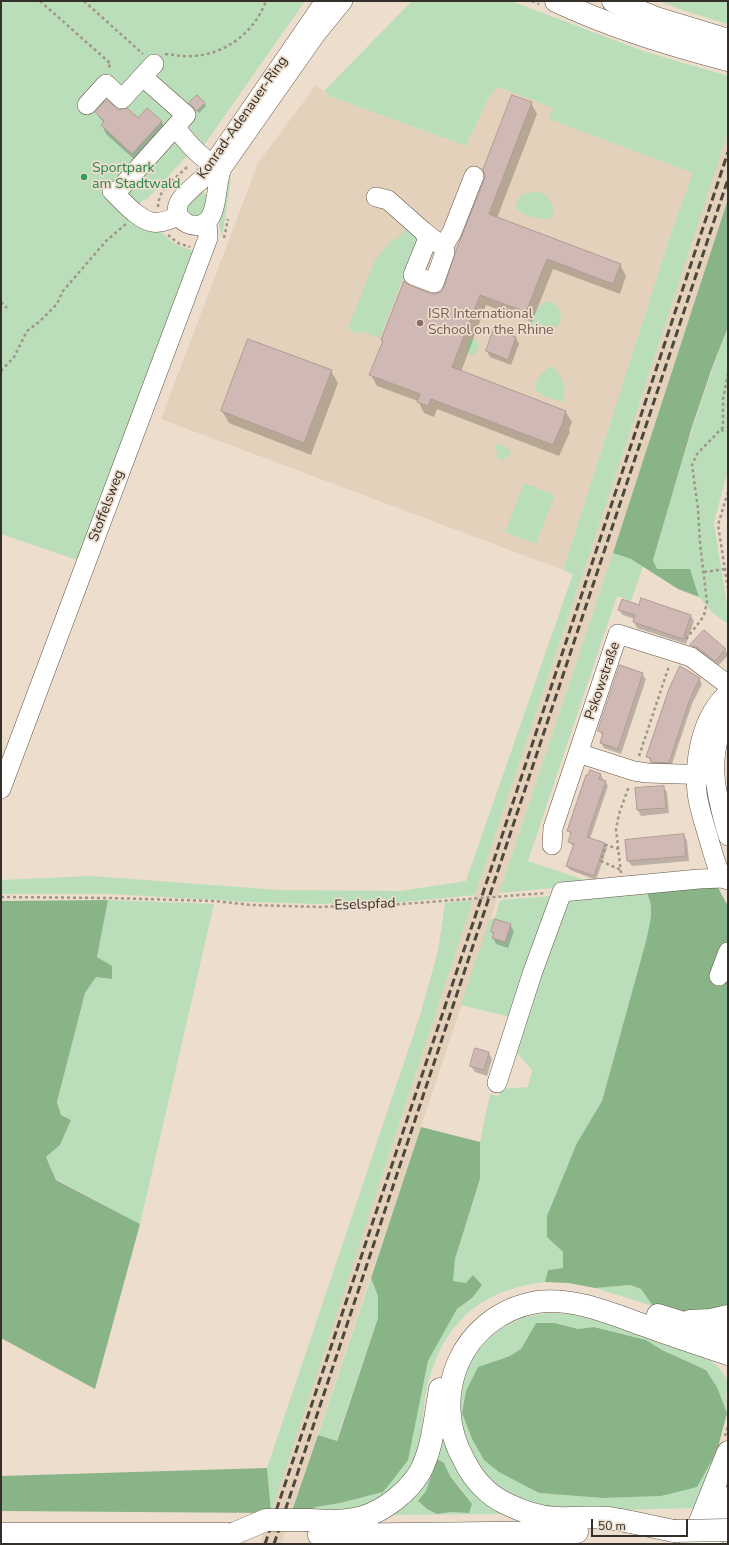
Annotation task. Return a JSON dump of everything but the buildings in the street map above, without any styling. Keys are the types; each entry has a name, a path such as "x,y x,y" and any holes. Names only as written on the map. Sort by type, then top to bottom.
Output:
{"main road":[{"path":"556,1 573,9 648,37 728,60"},
{"path":"613,1 656,18 728,40"},
{"path":"305,1528 363,1517 388,1505 406,1490 420,1472 428,1449 441,1380 448,1359 460,1337 476,1320 495,1306 517,1295 538,1291 556,1290 577,1292 609,1299 728,1337"},
{"path":"674,1531 606,1518 556,1518 529,1514 506,1504 487,1491 470,1472 458,1452 451,1428 449,1406 451,1383 458,1361 469,1343 482,1328 500,1316 519,1307 539,1302 575,1304 606,1312 728,1354"},
{"path":"672,1319 711,1320 728,1316"},
{"path":"694,1343 716,1358 728,1370"},
{"path":"691,1544 728,1452"},
{"path":"710,1544 728,1498"},
{"path":"1,1534 233,1534 305,1528 674,1531 728,1530"}],"street":[{"name":"Konrad-Adenauer-Ring","path":"312,31 325,1"},
{"name":"Konrad-Adenauer-Ring","path":"179,216 177,209 179,202 184,195 194,188 217,166 312,31 343,1"},
{"path":"87,105 106,84 122,99 148,71 186,115 114,193 136,213 152,222 159,222 179,216 184,222 190,225 198,226 207,223"},
{"path":"175,128 190,146 217,166"},
{"name":"Konrad-Adenauer-Ring","path":"207,223 213,211 218,177 217,166"},
{"path":"423,231 427,237 426,243 413,275 434,283 445,252 444,247 452,232 474,176"},
{"path":"376,197 388,200 423,231 444,247"},
{"name":"Stoffelsweg","path":"1,789 208,238 207,223"},
{"name":"Pskowstraße","path":"552,845 553,828 618,634 691,657 728,685"},
{"path":"728,693 720,702 705,729 697,758 718,800 728,836"},
{"path":"725,879 716,864 700,810 697,793 728,711"},
{"path":"578,753 634,771 647,773 705,775"},
{"path":"497,1084 532,974 562,892 699,879 725,879"},
{"path":"719,976 728,952"}],"path":[{"path":"40,1 111,64 99,78 106,84"},
{"path":"84,1 148,71 164,54 195,56 220,50 232,44 251,28 263,9 266,1"},
{"path":"1,371 14,357 27,331 39,322 57,304 63,291 106,241 136,213"},
{"path":"1,302 7,308"},
{"path":"674,651 695,630 704,614 707,602 692,465 699,451 721,430 724,423 723,399 728,374"},
{"path":"721,430 728,432"},
{"path":"728,492 718,525 728,589"},
{"path":"704,572 725,569"},
{"path":"619,849 606,846 601,861 621,870"},
{"name":"Eselspfad","path":"1,897 124,898 320,907 403,904 562,892"}],"shaded area":[{"name":"ISR International School on the Rhine","path":"316,85 329,96 466,146 489,97 498,87 554,108 550,119 693,173 673,227 563,570 161,419 258,163"},
{"path":"728,132 728,199 613,553 281,1544 260,1544 473,900 617,472"}],"green space":[{"path":"1,1 305,1 202,148 194,142 183,153 187,156 146,200 144,199 130,213 160,230 167,238 179,246 197,252 83,562 1,534"},
{"path":"412,1 511,1 643,51 728,76 728,132 617,472 475,895 403,902 319,904 252,902 110,894 1,894 1,880 91,876 278,890 401,891 466,881 573,574 563,570 673,227 693,173 549,119 553,108 498,87 489,97 466,146 329,96 324,91"},
{"path":"659,1 728,1 728,24 685,11"},
{"path":"225,177 229,177 231,179 222,237 219,225"},
{"path":"202,192 207,195 206,212 199,219 187,213 188,203"},
{"path":"538,192 545,195 551,203 554,213 550,219 532,217 516,208 516,203 522,195"},
{"path":"728,199 728,327 692,427 653,560 657,569 690,569 699,597 678,589 631,559 613,553"},
{"path":"408,227 418,239 380,338 360,331 356,334 348,328 374,262 392,239 395,241"},
{"path":"548,301 552,302 558,307 561,315 560,322 557,326 551,329 528,331 527,329 535,313 544,303"},
{"path":"728,327 728,469 714,523 728,612 728,624 714,614 699,597 690,569 657,569 653,560 679,472"},
{"path":"471,339 475,339 479,346 474,355 470,356 467,349 467,342"},
{"path":"549,367 553,367 563,383 565,392 563,401 561,402 544,396 536,390 537,380"},
{"path":"495,443 504,446 510,451 510,454 503,460 498,459"},
{"path":"524,483 555,495 536,544 505,532"},
{"path":"613,553 631,559 643,566 631,601 617,596 528,861 597,884 499,893"},
{"path":"716,884 728,906 728,939 713,974 728,969 728,1307 713,1312 672,1312 653,1306 641,1289 630,1285 595,1288 569,1283 545,1282 548,1270 563,1268 563,1252 547,1237 547,1216 577,1143 602,1101 646,941 651,908 648,895 644,889"},
{"path":"644,889 648,895 651,908 649,928 602,1101 577,1143 547,1237 563,1252 563,1268 548,1270 545,1282 501,1292 483,1302 467,1314 454,1328 443,1345 434,1365 427,1387 417,1456 410,1471 399,1485 378,1501 363,1508 339,1512 307,1511 316,1507 340,1503 383,1492 412,1439 428,1361 457,1309 472,1298 466,1283 453,1281 455,1259 480,1180 480,1142 490,1094 499,1096 502,1089 528,1087 532,1070 512,1047 570,900"},
{"path":"552,896 514,1018 461,1005 490,919 495,918 500,900"},
{"path":"108,900 214,904 140,1224 56,1179 46,1157 60,1145 71,1120 61,1115 57,1102 85,993 96,977 112,979 112,966 97,957"},
{"path":"108,900 97,957 112,966 112,979 96,977 85,993 57,1102 61,1115 71,1120 60,1145 46,1157 56,1180 140,1224 95,1389 1,1338 1,901"},
{"path":"473,900 271,1513 267,1468 421,1012 438,951 445,903"},
{"path":"421,1127 480,1142 480,1179 455,1259 453,1281 466,1283 473,1275 482,1285 472,1298 457,1309 428,1361 408,1460 383,1492 340,1503 316,1507 307,1511 292,1511 318,1435 337,1441 378,1318 378,1296 371,1278"},
{"path":"371,1278 378,1296 378,1318 336,1441 318,1435"},
{"path":"630,1285 641,1289 653,1306 595,1288"},
{"path":"549,1313 571,1314 604,1321 703,1354 719,1368 728,1381 726,1394 727,1413 717,1387 706,1370 662,1350 646,1340 594,1327 578,1329 555,1323 536,1323 521,1349 510,1356 478,1367 462,1413 472,1439 484,1460 539,1493 603,1498 661,1496 717,1451 695,1508 574,1511 543,1508 515,1499 491,1484 473,1463 458,1419 463,1376 473,1356 485,1341 503,1327 524,1317"},
{"path":"536,1323 555,1323 578,1329 594,1327 646,1340 662,1350 706,1370 717,1387 727,1413 717,1451 697,1487 661,1496 603,1498 539,1493 499,1472 484,1460 472,1439 462,1413 466,1391 478,1367 510,1356 521,1349"},
{"path":"442,1416 512,1514 384,1515","holes":["444,1463 450,1476 463,1491 469,1513 451,1512 437,1514 418,1502 431,1481 434,1465"]},
{"path":"437,1459 444,1463 450,1476 472,1504 469,1513 451,1512 437,1514 427,1509 418,1501 426,1491"},
{"path":"267,1468 271,1513 1,1511 1,1476"}],"railway":[{"path":"265,1544 489,875 728,152"},
{"path":"274,1544 728,179"}],"place":[{"name":"Sportpark am Stadtwald","path":"84,177"},
{"name":"ISR International School on the Rhine","path":"420,323"}]}
